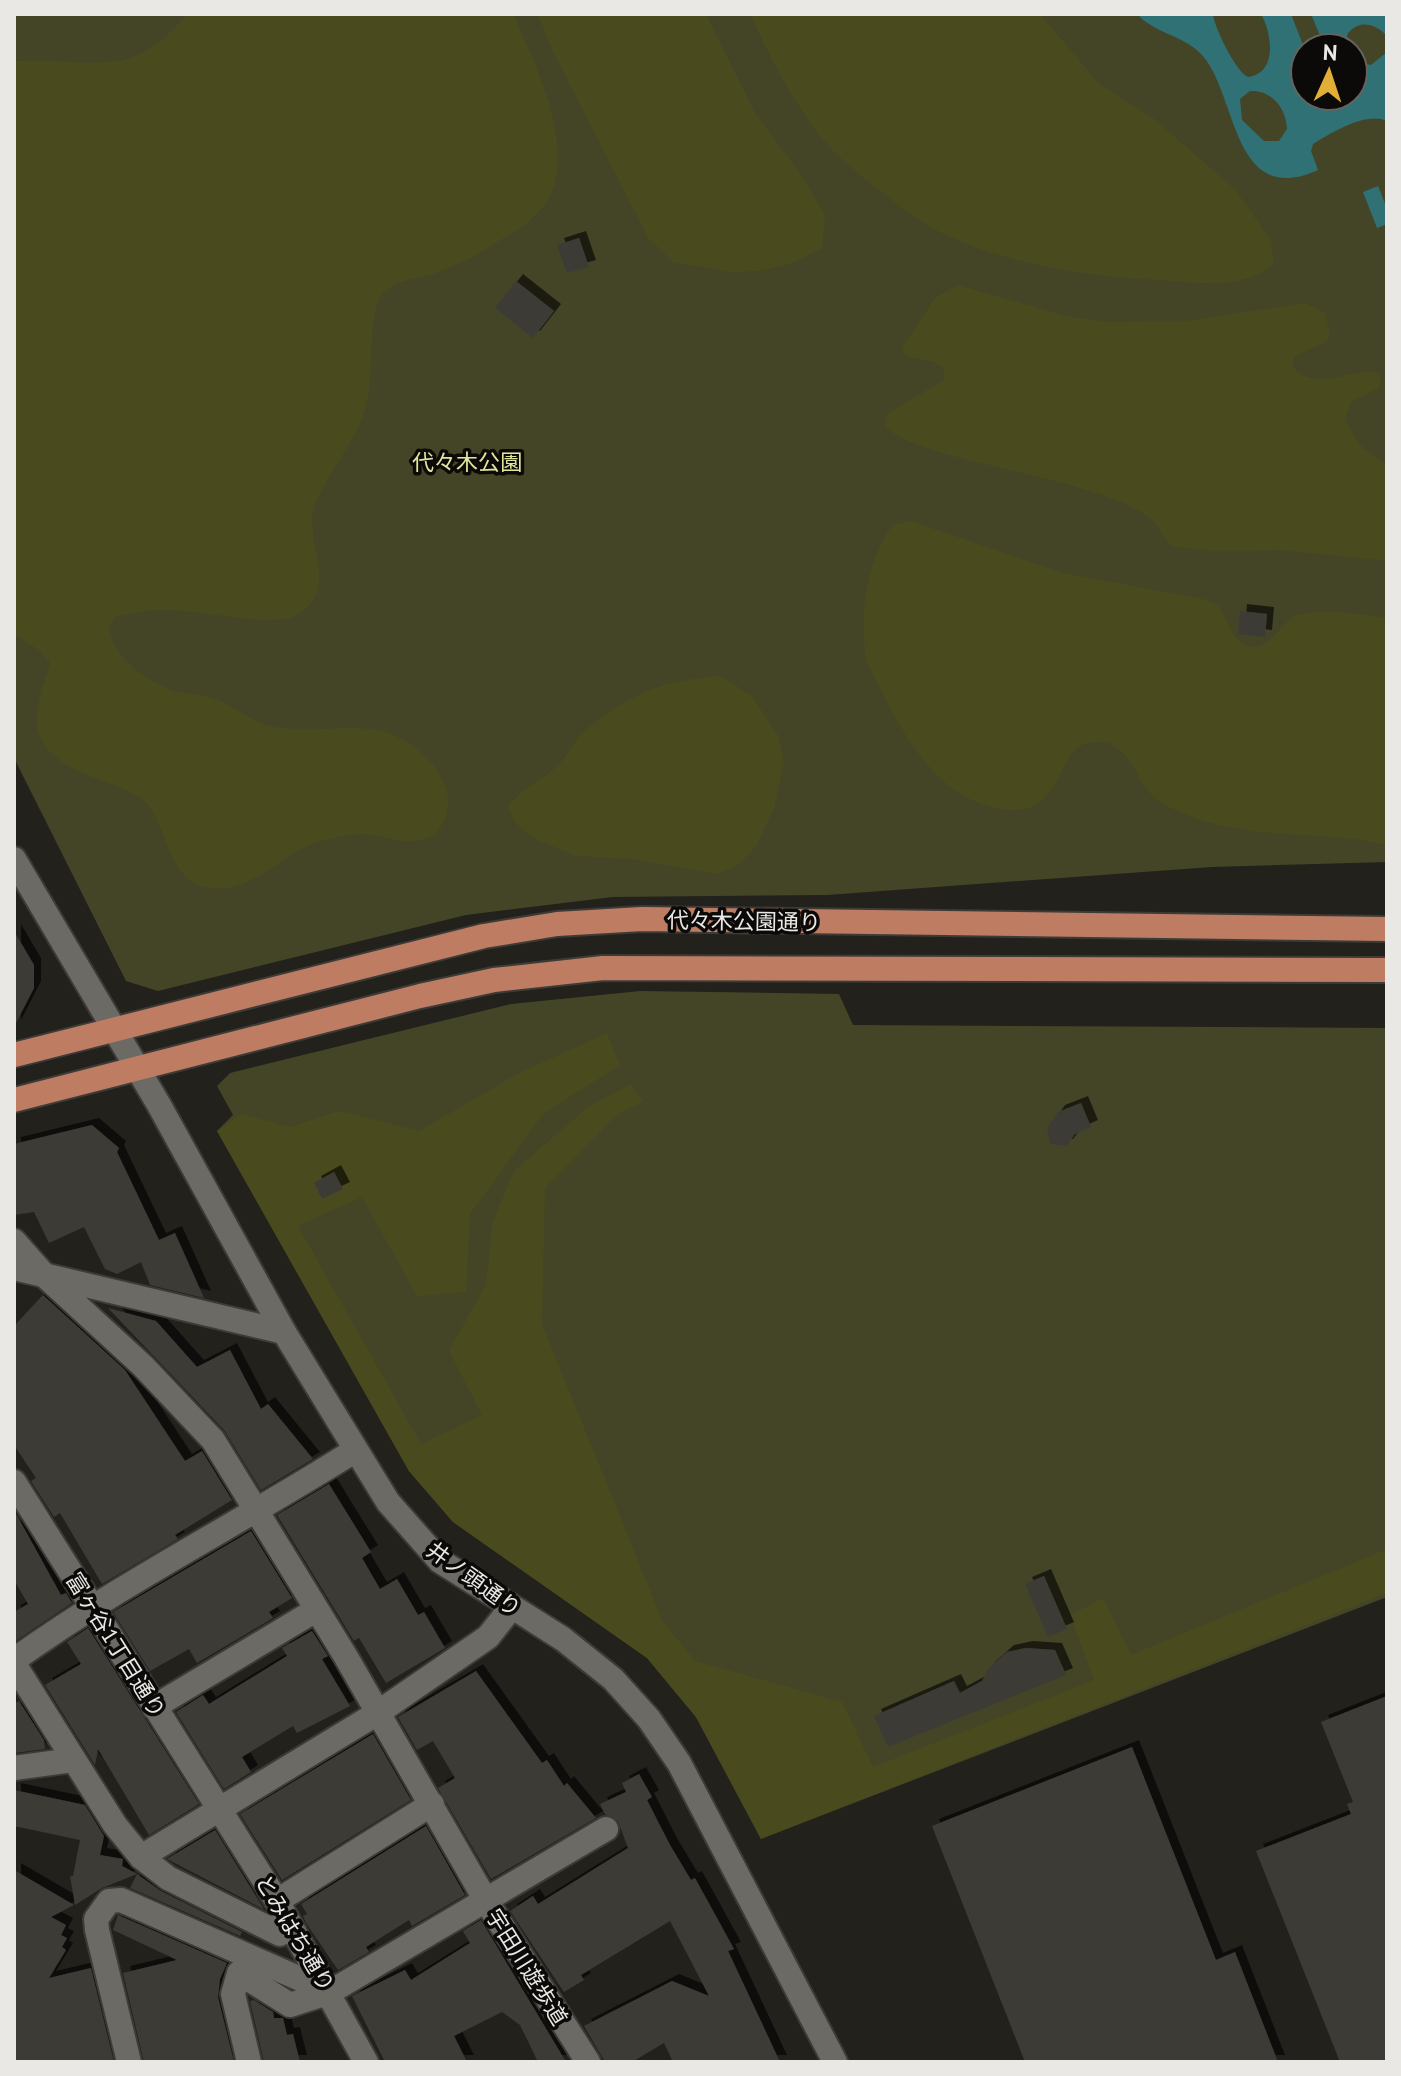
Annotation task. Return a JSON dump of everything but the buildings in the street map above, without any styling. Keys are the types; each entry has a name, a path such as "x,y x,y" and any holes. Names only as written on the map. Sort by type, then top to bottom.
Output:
{"main road":[{"name":"代々木公園通り","path":"113,1030 406,953 484,936 602,921 1387,929"},
{"name":"代々木公園通り","path":"137,1069 420,996 494,980 603,968 1387,970"},
{"path":"14,1055 113,1030"},
{"path":"14,1100 137,1069"}],"street":[{"name":"井ノ頭通り","path":"17,873 137,1069 354,1451 395,1511 440,1561 576,1649 613,1679 649,1719 679,1763 835,2062"},
{"name":"宇田川遊歩道","path":"14,1241 45,1276 198,1422 258,1511 485,1899 588,2062"},
{"path":"14,1268 284,1332"},
{"path":"291,1927 280,1934 168,1878 141,1857 115,1825 14,1662 92,1605 258,1511 354,1451"},
{"name":"富ヶ谷1丁目通り","path":"14,1482 218,1808"},
{"path":"141,1857 376,1714 488,1637 511,1608"},
{"path":"154,1707 316,1610"},
{"path":"14,1768 73,1760"},
{"path":"277,1901 432,1804"},
{"name":"とみはち通り","path":"218,1808 277,1901 366,2062"},
{"path":"249,2062 233,1994 234,1980 239,1973 290,2005 330,1992 606,1829"},
{"path":"129,2062 97,1930 96,1919 109,1901 121,1900 330,1992"},
{"path":"819,2062 820,2034"}],"green space":[{"name":"代々木公園","path":"14,14 1387,14 1387,862 1212,867 827,895 613,897 466,915 158,991 126,981 14,758"},
{"path":"187,14 513,14 543,84 557,138 558,164 553,188 542,208 528,222 465,261 396,284 379,299 363,416 313,512 319,580 311,604 299,614 273,620 161,610 115,617 109,627 124,658 142,675 164,687 216,699 270,726 372,729 391,734 410,744 429,760 444,782 447,809 441,827 433,836 411,841 362,834 332,838 302,849 250,881 221,888 205,887 181,872 149,806 139,797 69,766 47,748 39,734 37,717 50,663 40,651 14,634 14,61 87,63 127,59 146,51 166,36"},
{"path":"538,14 706,14 755,113 802,176 825,215 822,248 792,263 760,271 732,272 673,262 649,239 553,52"},
{"path":"750,14 1040,14 1099,84 1153,118 1236,190 1271,241 1274,263 1261,272 1234,282 1132,278 1075,272 1016,260 938,231 878,189 830,148 791,93"},
{"path":"957,285 1070,317 1107,322 1186,321 1305,303 1325,313 1330,335 1326,342 1295,356 1292,365 1309,378 1376,372 1381,378 1379,388 1351,402 1345,419 1360,445 1387,466 1387,561 1281,550 1212,551 1171,546 1148,517 1122,502 1047,479 928,449 901,438 885,425 887,414 945,379 943,368 934,362 905,356 902,348 934,299"},
{"path":"911,521 1063,573 1203,599 1218,605 1238,640 1252,647 1272,638 1289,620 1303,614 1340,613 1387,619 1387,845 1247,830 1195,818 1157,800 1121,751 1106,743 1088,743 1076,750 1051,790 1040,802 1024,809 1001,809 961,794 944,782 916,751 866,658 864,606 876,556 892,525"},
{"path":"721,676 752,696 779,737 784,763 774,808 757,845 740,864 717,874 633,859 576,856 537,840 515,823 508,806 554,769 579,737 598,720 646,692 682,681"},
{"path":"640,991 839,994 853,1025 1387,1028 1387,1597 761,1839 696,1717 647,1658 453,1522 409,1471 217,1131 233,1115 217,1086 230,1073 511,1004"},
{"path":"607,1033 620,1065 543,1114 470,1214 466,1292 417,1296 362,1197 298,1226 421,1444 482,1415 449,1351 486,1284 493,1221 514,1171 588,1107 631,1084 643,1102 619,1113 545,1188 542,1324 662,1620 695,1661 842,1702 873,1767 1094,1680 1070,1615 1103,1598 1131,1655 1387,1549 1387,1593 761,1839 696,1717 647,1658 453,1522 409,1471 217,1131 241,1114 290,1127 339,1111 419,1131 519,1073"}],"water":[{"path":"1137,14 1213,14 1226,48 1248,77 1264,68 1270,51 1268,31 1261,14 1291,14 1298,32 1289,32 1289,112 1369,112 1369,65 1387,52 1387,121 1359,121 1313,144 1311,151 1318,170 1289,178 1268,174 1252,160 1240,140 1212,70 1200,53","holes":["1250,91 1265,94 1281,107 1284,114 1287,129 1279,141 1264,141 1242,120 1240,99"]},
{"path":"1311,14 1387,14 1387,36 1378,28 1368,25 1358,26 1349,32 1318,32"},
{"path":"1378,186 1387,209 1387,224 1377,228 1363,192"}]}
